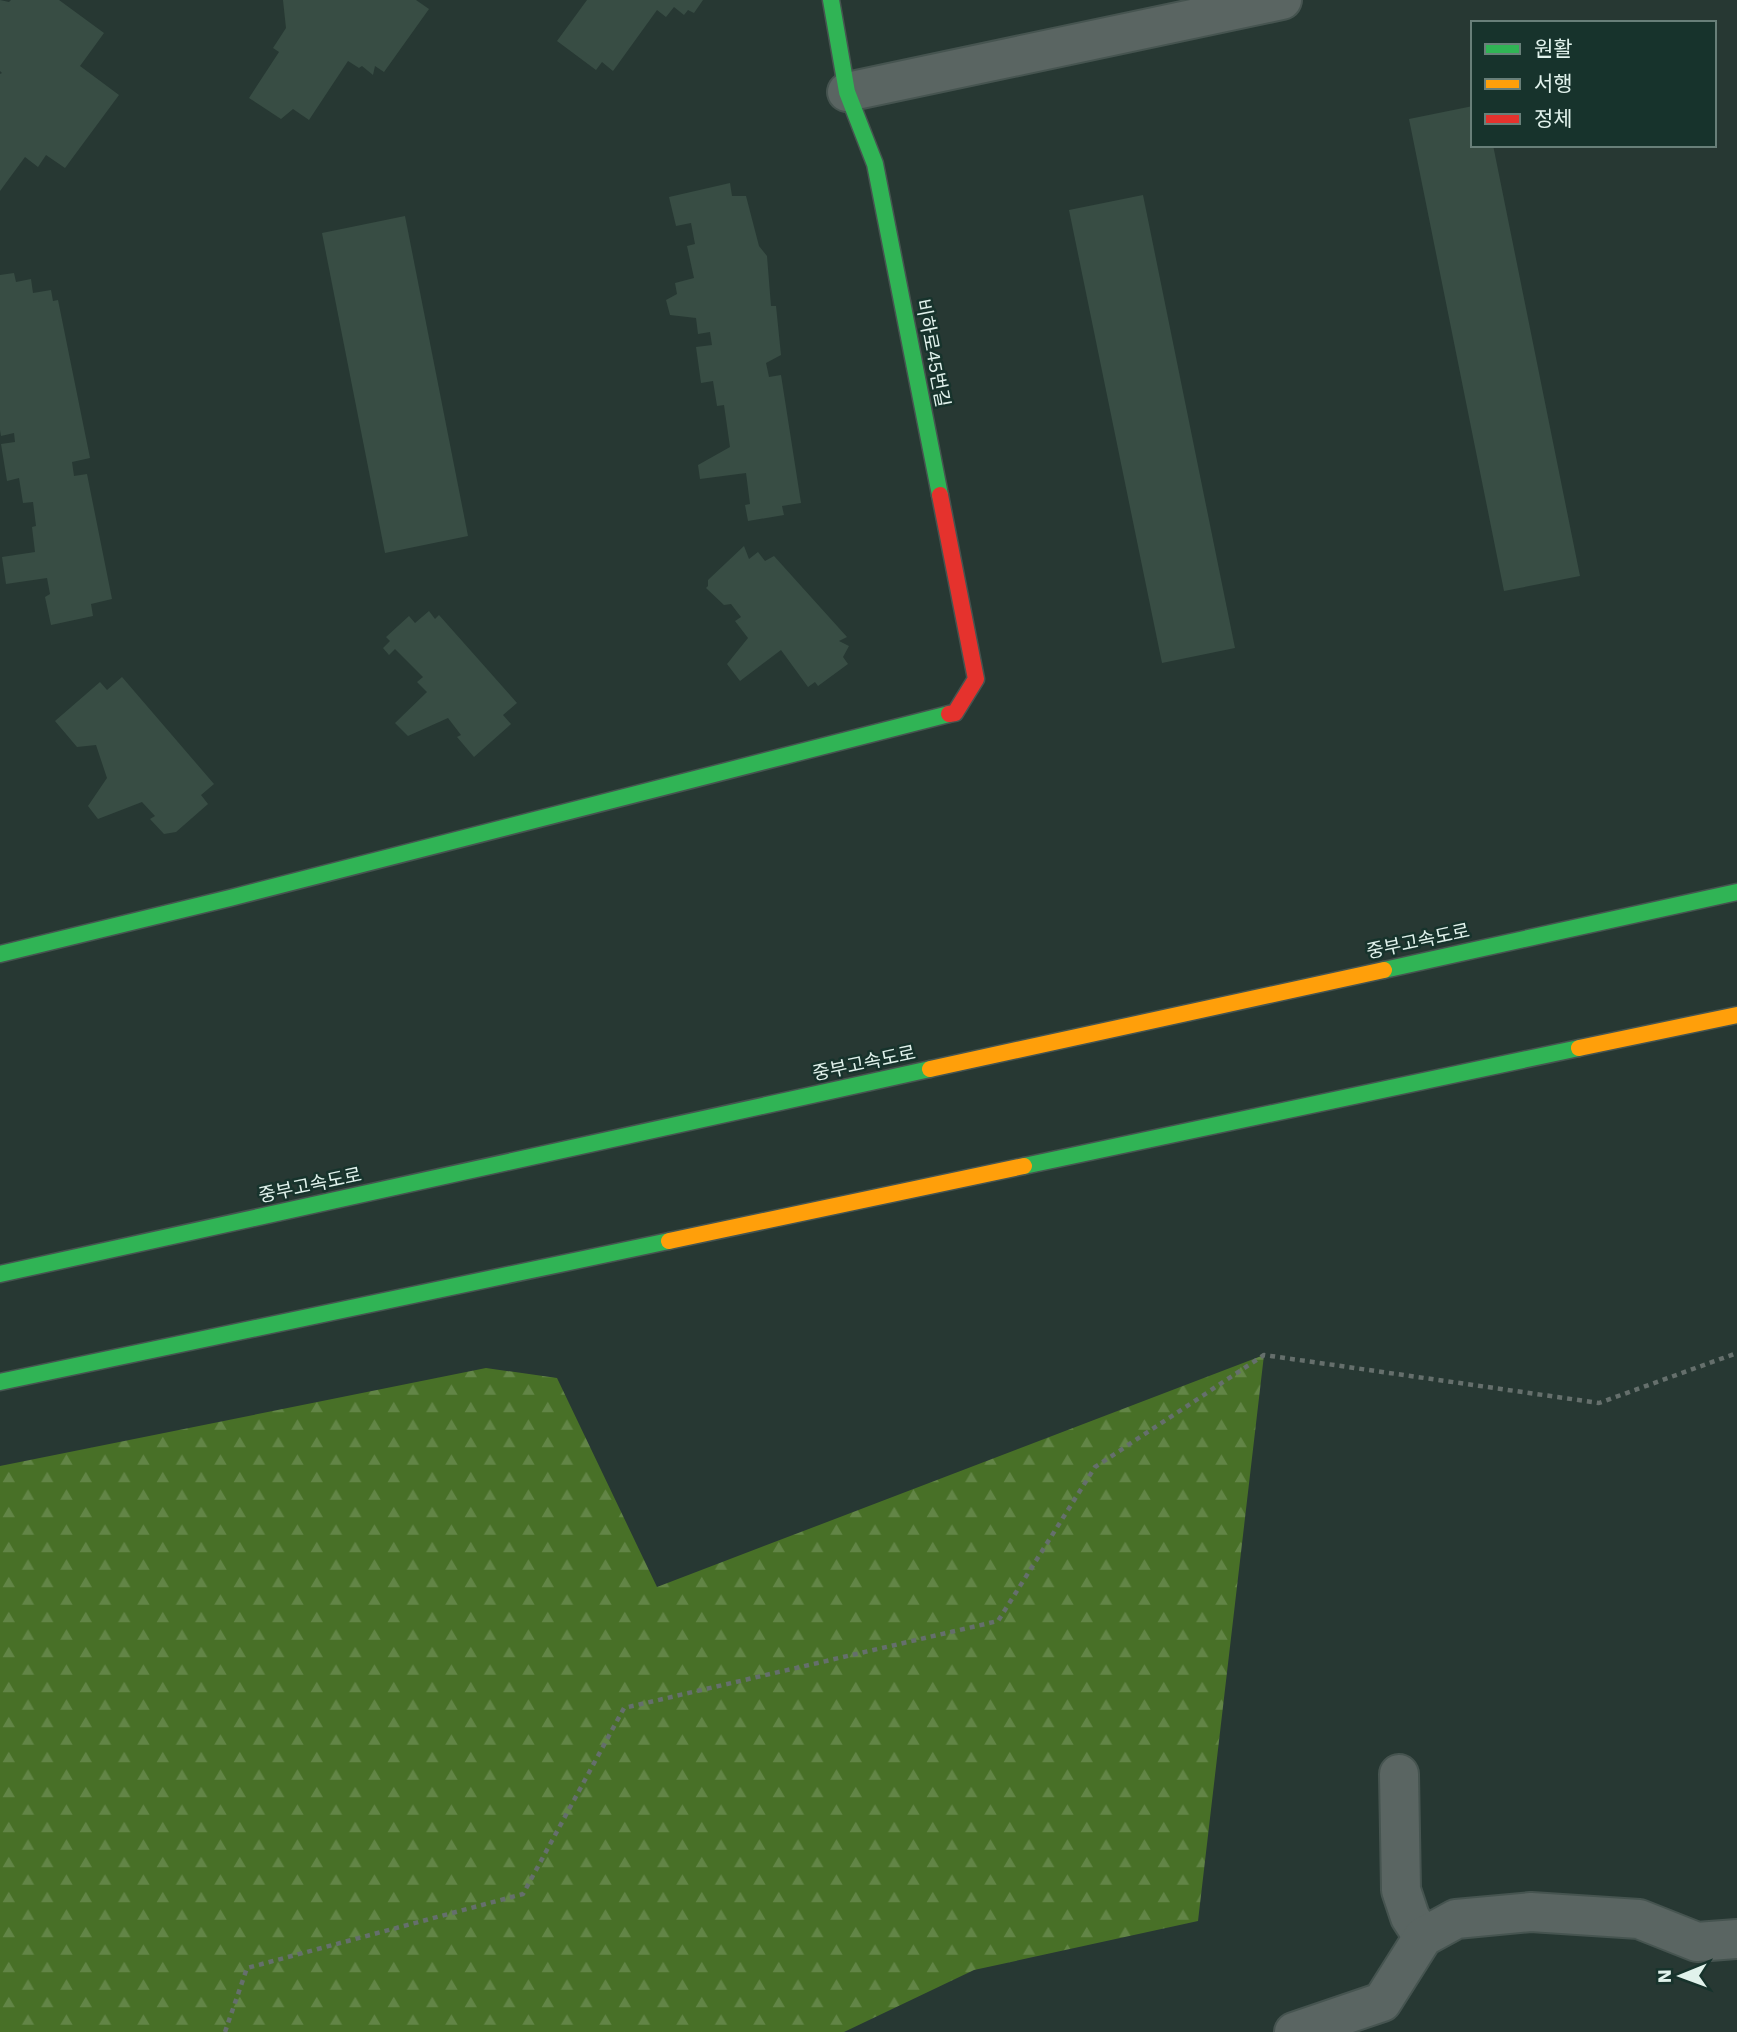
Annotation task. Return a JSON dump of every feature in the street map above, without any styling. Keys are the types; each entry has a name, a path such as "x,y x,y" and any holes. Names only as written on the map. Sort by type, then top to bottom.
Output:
{"main road":[{"name":"비하로45번길","path":"0,954 955,713 976,679 875,164 847,92 831,0"},
{"name":"중부고속도로","path":"0,1274 1737,892"},
{"path":"0,1382 1737,1015"}],"street":[{"path":"847,92 1207,8 1282,0"},
{"path":"1399,1774 1401,1890 1410,1917 1423,1937"},
{"path":"1294,2032 1382,2002 1423,1937 1456,1919 1531,1912 1639,1919 1697,1941 1737,1939"}],"path":[{"path":"225,2032 247,1968 523,1894 624,1708 998,1621 1095,1467 1264,1354 1600,1403 1737,1353"}],"green space":[{"path":"1264,1355 1198,1921 974,1970 844,2032 0,2032 0,1466 486,1368 557,1378 657,1587"}],"building":[{"path":"0,0 59,0 104,33 80,66 119,95 65,168 46,155 38,167 25,157 0,191 2,73"},
{"path":"283,0 416,0 429,9 384,72 375,66 373,75 362,66 359,68 348,61 309,120 293,109 281,119 249,98 279,52 273,48 286,28"},
{"path":"587,0 703,0 694,13 688,10 684,15 674,7 666,17 657,10 613,71 602,62 596,70 557,41"},
{"path":"1471,106 1471,147 1493,147 1580,576 1504,591 1409,119"},
{"path":"730,183 732,196 746,196 759,246 767,256 771,306 776,306 781,355 766,363 769,377 781,375 801,503 782,506 784,515 748,521 745,505 750,504 746,473 700,479 698,465 730,447 724,405 717,406 713,381 701,383 696,347 712,345 710,332 698,334 696,318 670,315 666,300 677,294 675,283 694,278 687,246 695,244 691,223 676,226 669,197"},
{"path":"1143,195 1235,648 1162,663 1069,210"},
{"path":"405,216 468,536 385,553 322,233"},
{"path":"14,273 16,282 31,279 33,293 51,290 53,301 58,300 90,458 72,462 74,476 87,474 112,599 91,604 93,616 51,625 45,597 50,594 47,578 6,584 2,557 35,552 33,502 23,503 19,478 7,481 1,444 15,442 14,433 1,436 0,430 0,275"},
{"path":"744,546 749,559 758,552 765,561 774,556 847,637 839,641 849,646 843,657 848,664 818,686 815,682 808,687 781,650 740,681 727,664 748,638 735,621 741,617 731,604 724,605 706,588 708,580"},
{"path":"429,611 435,619 439,615 517,703 503,715 511,724 474,757 457,737 461,735 448,718 408,736 395,723 427,692 417,682 423,677 395,649 389,655 383,648 390,641 386,637 409,616 415,623"},
{"path":"122,677 214,784 201,795 208,804 176,832 164,834 150,819 155,816 142,802 98,819 88,806 107,778 96,745 77,747 55,721 100,682 107,690"}],"traffic: fast":[{"path":"831,0 847,92 875,164 940,495"},
{"path":"0,954 230,898 949,714"},
{"path":"1384,970 1737,892"},
{"path":"1024,1166 1579,1048"},
{"path":"0,1274 930,1069"},
{"path":"0,1382 669,1241"}],"traffic: slow":[{"path":"930,1069 1384,970"},
{"path":"1579,1048 1737,1015"},
{"path":"669,1241 1024,1166"}],"traffic: jam":[{"path":"940,495 976,679 955,713 949,714"}]}
